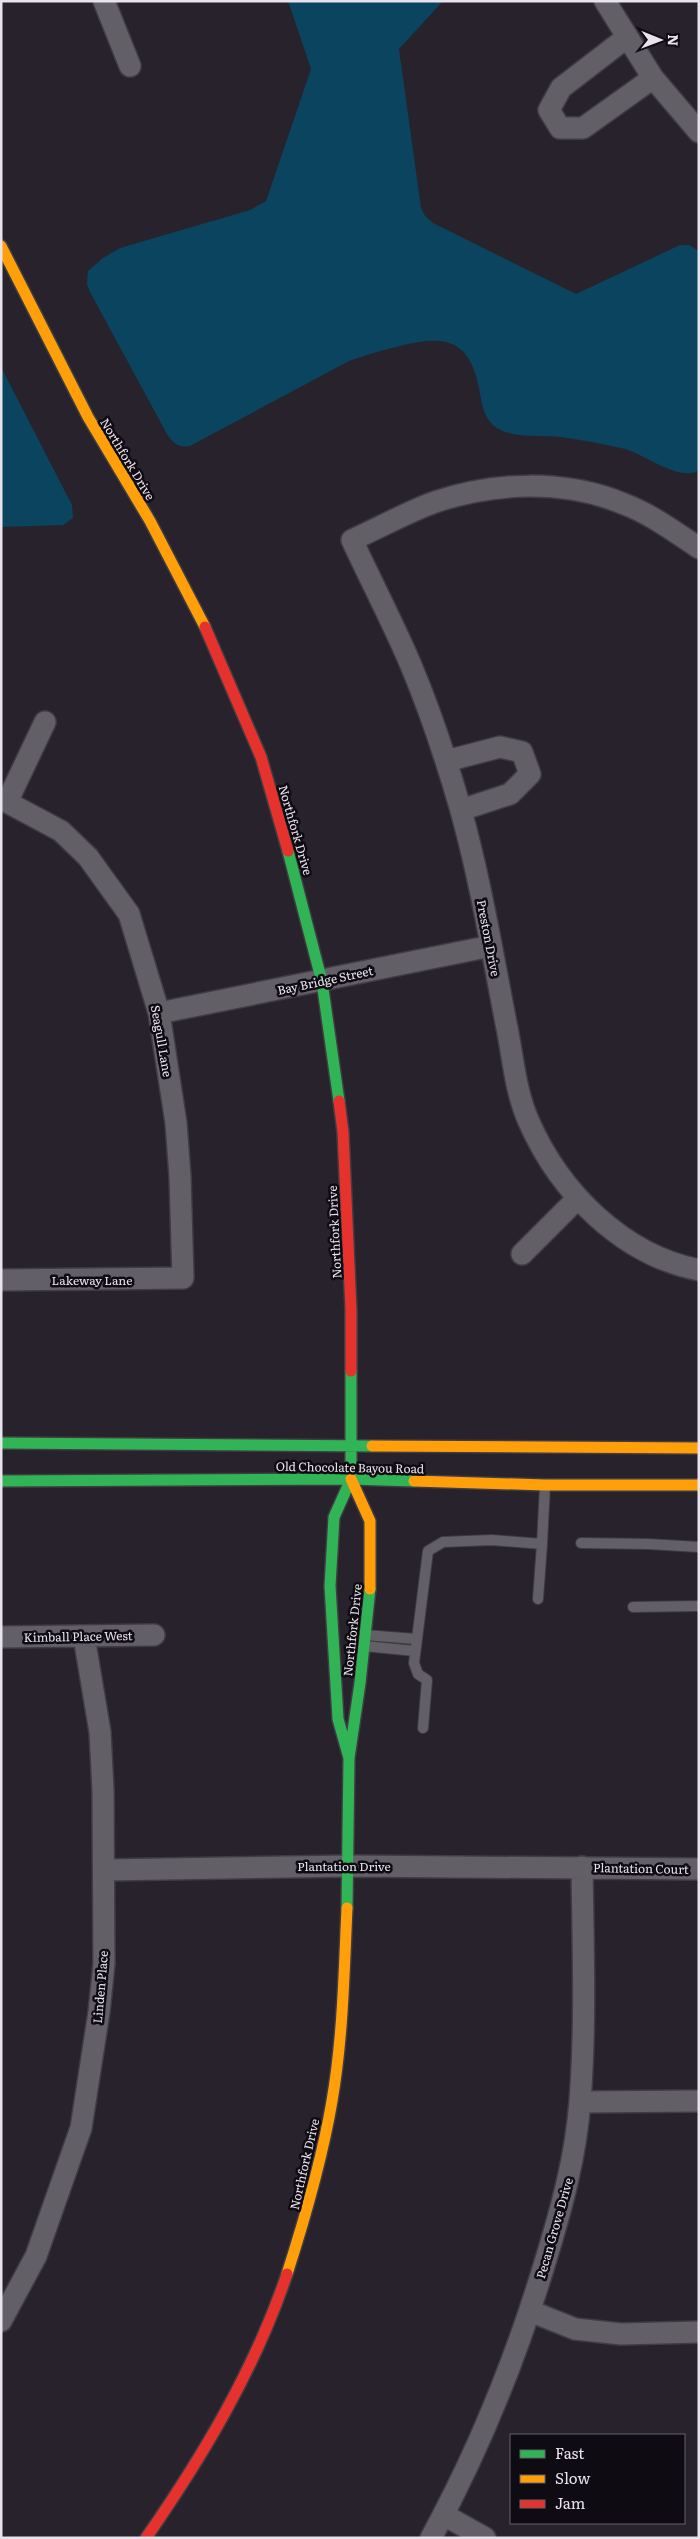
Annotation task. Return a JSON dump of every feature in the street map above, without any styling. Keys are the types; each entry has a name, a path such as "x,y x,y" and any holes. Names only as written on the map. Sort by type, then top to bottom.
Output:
{"street":[{"path":"104,1 130,66"},
{"path":"605,1 626,38 653,78 699,132"},
{"path":"626,38 560,88 549,110 560,128 583,128 653,78"},
{"name":"Northfork Drive","path":"1,246 88,417 150,521 193,600 227,676 261,757 286,840 322,982 333,1054 344,1152 351,1310 351,1480 334,1517 330,1586 338,1719 348,1758"},
{"name":"Preston Drive","path":"699,548 666,525 624,504 584,492 539,486 506,486 474,491 434,503 352,540 410,663 446,760 474,859 516,1079 528,1122 550,1161 578,1198 611,1230 642,1248 683,1267 699,1270"},
{"path":"5,799 46,722"},
{"path":"446,760 500,747 522,752 530,774 510,794 461,810"},
{"name":"Seagull Lane","path":"5,799 61,831 88,857 129,914 159,1014 176,1124 180,1176 183,1278"},
{"name":"Bay Bridge Street","path":"159,1014 491,946"},
{"path":"522,1254 578,1198"},
{"name":"Lakeway Lane","path":"1,1280 183,1278"},
{"name":"Old Chocolate Bayou Road","path":"1,1443 699,1448"},
{"name":"Northfork Drive","path":"146,2538 179,2491 228,2410 275,2309 316,2180 333,2092 342,2018 350,1866 348,1758 371,1577 370,1521 351,1480"},
{"name":"Old Chocolate Bayou Road","path":"1,1481 351,1480 699,1485"},
{"name":"Kimball Place West","path":"1,1637 154,1635"},
{"name":"Linden Place","path":"1,2321 36,2256 81,2128 91,2075 104,1964 105,1870 100,1732 84,1637"},
{"name":"Plantation Drive","path":"105,1870 350,1866 582,1867"},
{"name":"Plantation Court","path":"582,1867 699,1869"},
{"name":"Pecan Grove Drive","path":"431,2538 463,2478 503,2388 530,2311 567,2190 580,2102 584,1967 582,1867"},
{"path":"580,2102 699,2101"},
{"path":"530,2311 575,2329 621,2334 699,2332"},
{"path":"444,2515 485,2538"}],"lane":[{"path":"538,1599 545,1484"},
{"path":"423,1728 428,1680 418,1674 414,1662 428,1551 443,1542 492,1540 542,1544"},
{"path":"581,1543 699,1547"},
{"path":"633,1607 699,1606"},
{"path":"364,1641 416,1639"},
{"path":"364,1641 415,1651"}],"water":[{"path":"288,1 443,1 399,49 421,208 425,216 433,223 576,294 680,245 689,245 699,251 699,470 683,473 662,466 625,449 561,437 512,434 497,428 486,415 475,371 469,359 452,344 442,341 416,343 349,361 190,446 178,445 168,436 90,292 87,284 88,271 103,258 120,248 250,210 266,201 311,69"},
{"path":"1,367 72,505 73,518 63,525 1,527"}],"traffic: fast":[{"path":"288,851 322,982 339,1101"},
{"path":"349,1758 338,1719 330,1586 334,1517 351,1479 351,1371"},
{"path":"1,1443 372,1446"},
{"path":"1,1481 351,1479 414,1481"},
{"path":"347,1908 349,1758 360,1683 370,1589"}],"traffic: slow":[{"path":"1,246 88,417 150,521 205,627"},
{"path":"372,1446 699,1448"},
{"path":"351,1479 370,1521 370,1589"},
{"path":"414,1481 545,1485 699,1485"},
{"path":"287,2274 323,2145 336,2077 341,2029 347,1908"}],"traffic: jam":[{"path":"205,627 261,757 288,851"},
{"path":"339,1101 343,1132 351,1310 351,1371"},
{"path":"146,2538 188,2476 226,2411 259,2344 287,2274"}]}
